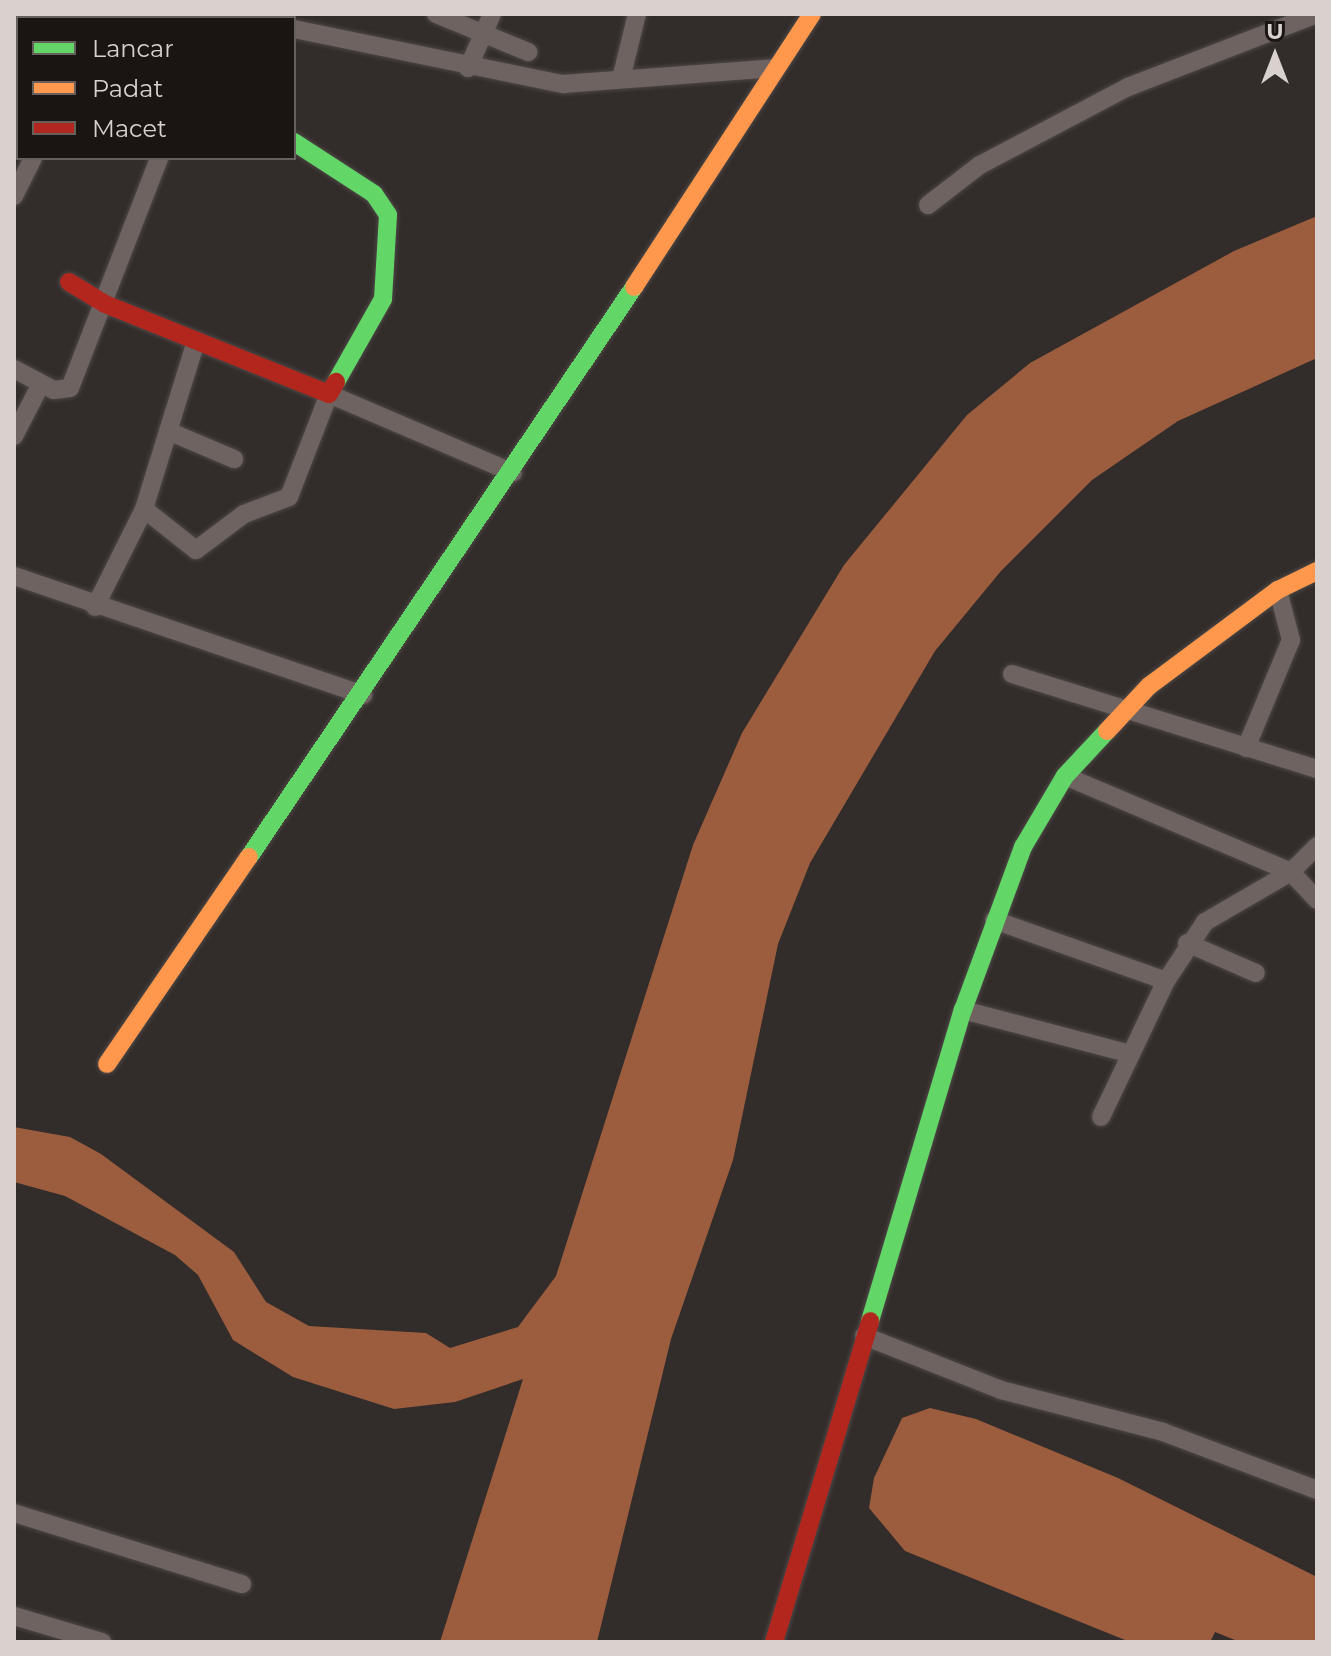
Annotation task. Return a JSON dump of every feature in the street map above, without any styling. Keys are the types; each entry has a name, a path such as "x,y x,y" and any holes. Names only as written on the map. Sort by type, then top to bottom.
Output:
{"street":[{"path":"436,14 488,23 528,52"},
{"path":"621,79 637,14"},
{"path":"107,1064 513,473 812,14"},
{"path":"928,205 980,165 1080,111 1288,19 1317,14"},
{"path":"468,68 488,23"},
{"path":"296,29 468,68 563,84 774,68"},
{"path":"144,509 196,550 244,514 289,497 329,394 383,299 388,215 374,194 296,143"},
{"path":"14,196 32,160"},
{"path":"14,369 41,384 70,388 158,160"},
{"path":"69,282 105,304 329,394 513,473"},
{"path":"95,607 144,509 196,341"},
{"path":"14,436 41,384"},
{"path":"168,431 234,459"},
{"path":"774,1642 963,1010 1023,847 1065,776 1127,707 1278,590 1317,571"},
{"path":"14,576 95,607 363,695"},
{"path":"1246,748 1291,640 1278,590"},
{"path":"1012,674 1127,707 1317,769"},
{"path":"1065,776 1291,872 1317,900"},
{"path":"1101,1117 1127,1053 1187,943 1219,911 1291,872 1317,846"},
{"path":"994,920 1166,981"},
{"path":"1187,943 1256,973"},
{"path":"963,1010 1127,1053"},
{"path":"864,1336 1001,1390 1163,1432 1317,1490"},
{"path":"14,1513 242,1584"},
{"path":"14,1616 102,1642"}],"shaded area":[{"path":"1317,216 1317,358 1178,421 1092,480 1001,571 935,651 810,863 778,944 733,1160 671,1339 597,1642 440,1642 523,1379 455,1402 394,1409 293,1377 233,1340 198,1275 175,1255 65,1196 14,1182 14,1127 70,1137 101,1154 234,1252 266,1302 309,1326 426,1333 450,1348 518,1327 556,1276 693,845 742,733 844,565 967,415 1030,363 1234,251"},
{"path":"930,1408 976,1419 1118,1478 1317,1577 1317,1642 1240,1642 1215,1632 1210,1642 1130,1642 905,1551 869,1508 874,1478 902,1418"}],"traffic: fast":[{"path":"296,143 374,194 388,215 383,299 336,382"},
{"path":"249,857 634,287"},
{"path":"870,1321 963,1010 1023,847 1065,776 1107,731"}],"traffic: slow":[{"path":"634,287 812,14"},
{"path":"1107,731 1149,686 1278,590 1317,571"},
{"path":"107,1064 249,857"}],"traffic: jam":[{"path":"69,282 105,304 329,394 336,382"},
{"path":"774,1642 870,1321"}]}
